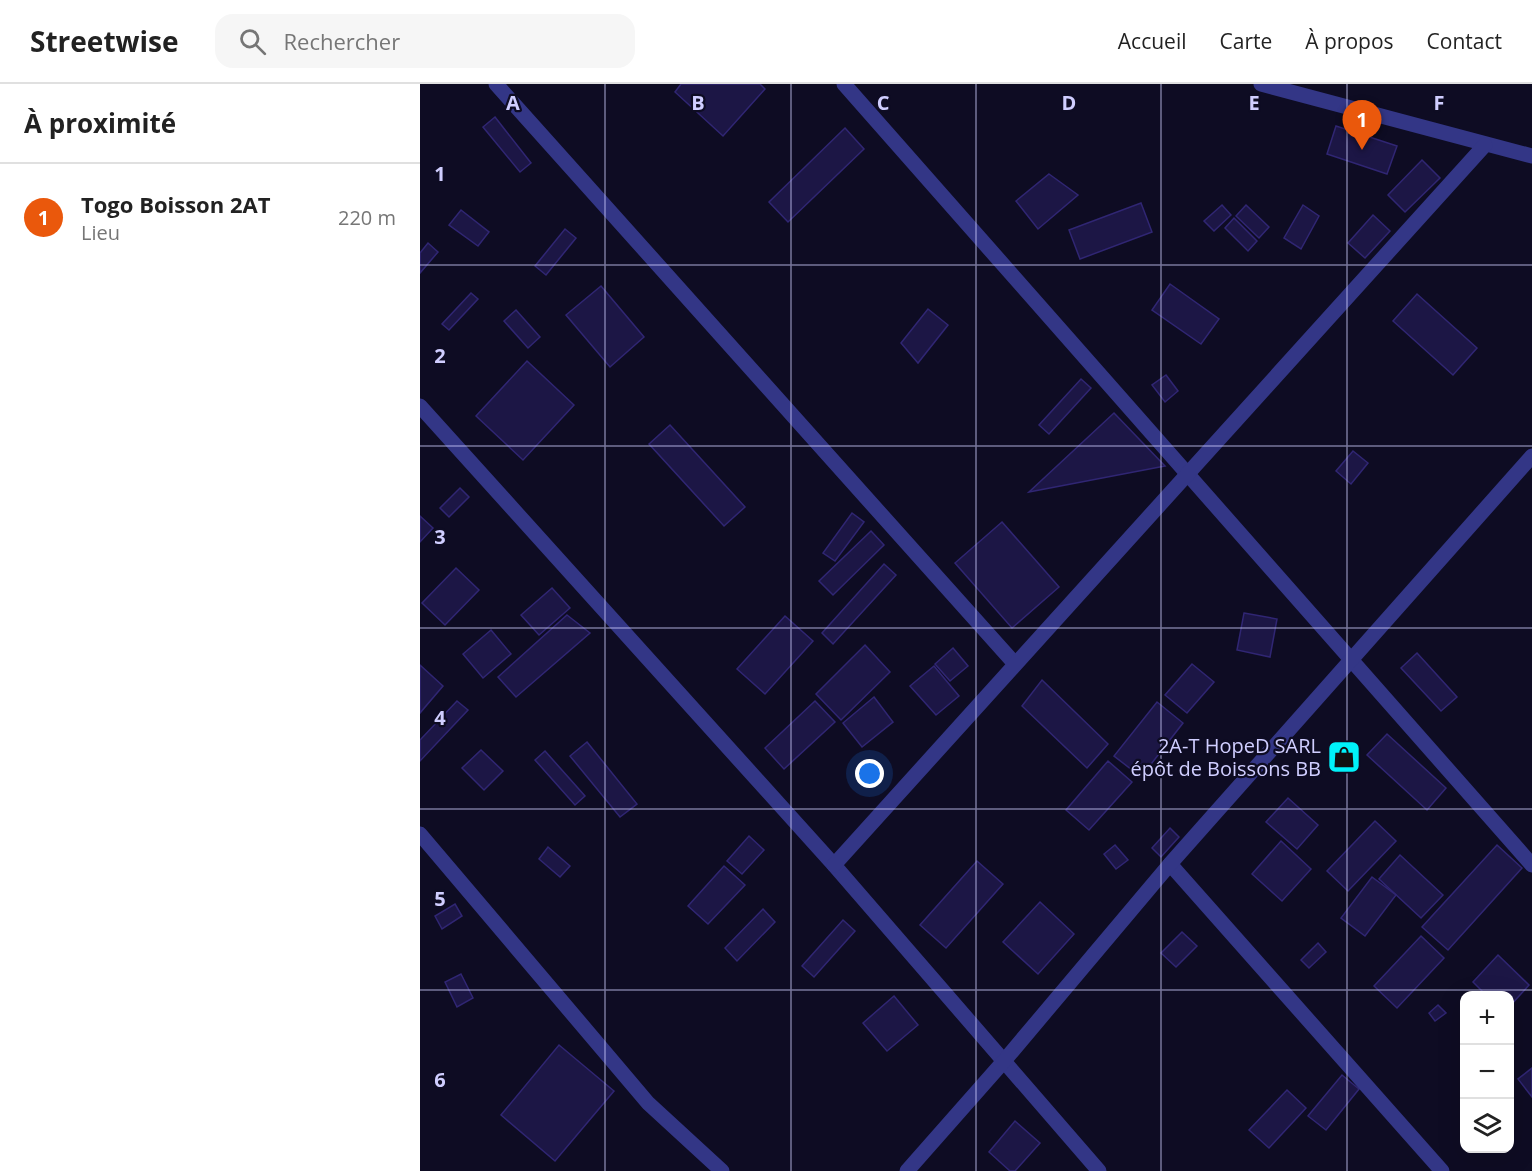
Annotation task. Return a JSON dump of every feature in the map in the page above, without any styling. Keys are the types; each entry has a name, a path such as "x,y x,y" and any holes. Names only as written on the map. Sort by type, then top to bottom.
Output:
{"street":[{"path":"496,84 1016,664"},
{"path":"844,84 1351,662 1532,864"},
{"path":"1261,84 1532,156"},
{"path":"834,865 1485,145"},
{"path":"420,406 834,865 1099,1171"},
{"path":"907,1171 1004,1061 1170,864 1532,456"},
{"path":"420,834 648,1103 722,1171"},
{"path":"1170,864 1442,1171"}],"building":[{"path":"681,84 760,84 765,89 723,136 675,92"},
{"path":"495,117 531,163 520,172 483,127"},
{"path":"1336,126 1397,146 1387,174 1327,154"},
{"path":"845,128 864,149 788,222 769,202"},
{"path":"1422,160 1440,178 1405,212 1388,195"},
{"path":"1049,174 1078,195 1038,229 1016,201"},
{"path":"1141,203 1152,232 1080,259 1069,230"},
{"path":"1222,205 1231,215 1214,231 1204,221"},
{"path":"1246,205 1269,227 1259,238 1236,216"},
{"path":"1303,205 1319,216 1301,249 1284,238"},
{"path":"461,210 489,232 478,246 449,225"},
{"path":"1373,215 1390,231 1365,258 1348,243"},
{"path":"1234,218 1257,241 1248,251 1225,228"},
{"path":"565,229 576,238 546,275 535,266"},
{"path":"428,243 438,252 420,273 420,253"},
{"path":"1170,284 1219,319 1201,344 1152,310"},
{"path":"601,286 644,337 610,367 566,315"},
{"path":"471,293 478,299 449,330 442,324"},
{"path":"1417,294 1477,348 1453,375 1393,321"},
{"path":"928,309 948,325 918,363 901,343"},
{"path":"516,310 540,337 528,348 504,321"},
{"path":"527,361 574,405 523,460 476,416"},
{"path":"1166,375 1178,391 1165,402 1152,385"},
{"path":"1081,379 1091,388 1049,434 1039,425"},
{"path":"1114,413 1165,466 1029,492"},
{"path":"670,425 745,507 724,526 649,444"},
{"path":"1353,451 1368,463 1351,484 1336,471"},
{"path":"460,488 469,497 449,517 440,508"},
{"path":"852,513 864,522 835,561 823,553"},
{"path":"420,516 433,528 420,542"},
{"path":"1002,522 1059,587 1012,628 955,563"},
{"path":"871,531 884,545 833,595 819,581"},
{"path":"884,564 896,575 833,644 822,633"},
{"path":"456,568 479,590 445,625 422,603"},
{"path":"552,588 570,608 539,635 521,615"},
{"path":"1244,613 1277,619 1270,657 1237,650"},
{"path":"567,615 590,633 516,697 498,677"},
{"path":"785,616 813,641 765,694 737,669"},
{"path":"491,630 511,654 483,678 463,654"},
{"path":"865,645 890,672 841,720 816,694"},
{"path":"953,648 968,666 950,681 935,664"},
{"path":"1417,653 1457,697 1441,711 1401,668"},
{"path":"1192,664 1214,682 1187,713 1165,695"},
{"path":"420,665 443,686 420,713"},
{"path":"934,666 959,696 936,715 910,686"},
{"path":"1042,680 1108,744 1087,768 1022,706"},
{"path":"874,697 893,722 862,747 843,723"},
{"path":"457,701 468,710 420,761 420,740"},
{"path":"815,701 835,722 784,769 765,748"},
{"path":"1157,702 1183,723 1141,777 1114,756"},
{"path":"1387,734 1446,788 1427,810 1367,755"},
{"path":"587,742 637,804 620,817 570,756"},
{"path":"481,750 503,771 484,790 462,768"},
{"path":"545,751 585,796 575,805 535,760"},
{"path":"1108,761 1132,782 1089,830 1066,810"},
{"path":"1288,798 1318,825 1297,849 1266,822"},
{"path":"1375,821 1396,841 1348,891 1327,871"},
{"path":"1170,828 1179,837 1161,857 1152,848"},
{"path":"749,836 764,850 742,874 727,861"},
{"path":"1281,841 1311,869 1282,901 1252,874"},
{"path":"1115,845 1128,860 1116,869 1104,854"},
{"path":"1497,845 1522,868 1448,950 1422,927"},
{"path":"548,847 570,866 560,877 539,859"},
{"path":"1400,855 1443,895 1421,918 1379,879"},
{"path":"977,861 1003,884 946,948 920,925"},
{"path":"724,866 745,885 708,924 688,906"},
{"path":"1372,877 1396,895 1365,936 1341,918"},
{"path":"1040,902 1074,934 1038,974 1003,942"},
{"path":"455,904 462,916 442,929 435,916"},
{"path":"763,909 775,922 737,961 725,948"},
{"path":"843,920 855,931 814,977 802,966"},
{"path":"1182,932 1197,946 1176,967 1161,953"},
{"path":"1421,936 1444,958 1397,1008 1374,986"},
{"path":"1318,943 1326,952 1309,968 1301,960"},
{"path":"1498,955 1529,985 1514,1002 1514,991 1482,991 1473,982"},
{"path":"461,974 473,998 457,1007 445,982"},
{"path":"894,996 918,1025 887,1051 863,1023"},
{"path":"1438,1005 1446,1013 1435,1021 1429,1013"},
{"path":"559,1045 614,1091 555,1161 501,1115"},
{"path":"1532,1068 1532,1097 1518,1079"},
{"path":"1342,1075 1359,1089 1326,1130 1308,1116"},
{"path":"1287,1090 1306,1108 1269,1148 1249,1130"},
{"path":"1015,1121 1040,1143 1015,1171 1010,1171 989,1152"}],"place":[{"name":"Togo Boisson 2AT","path":"1362,150"},
{"name":"2A-T HopeD SARL épôt de Boissons BB","path":"1344,757"}]}
